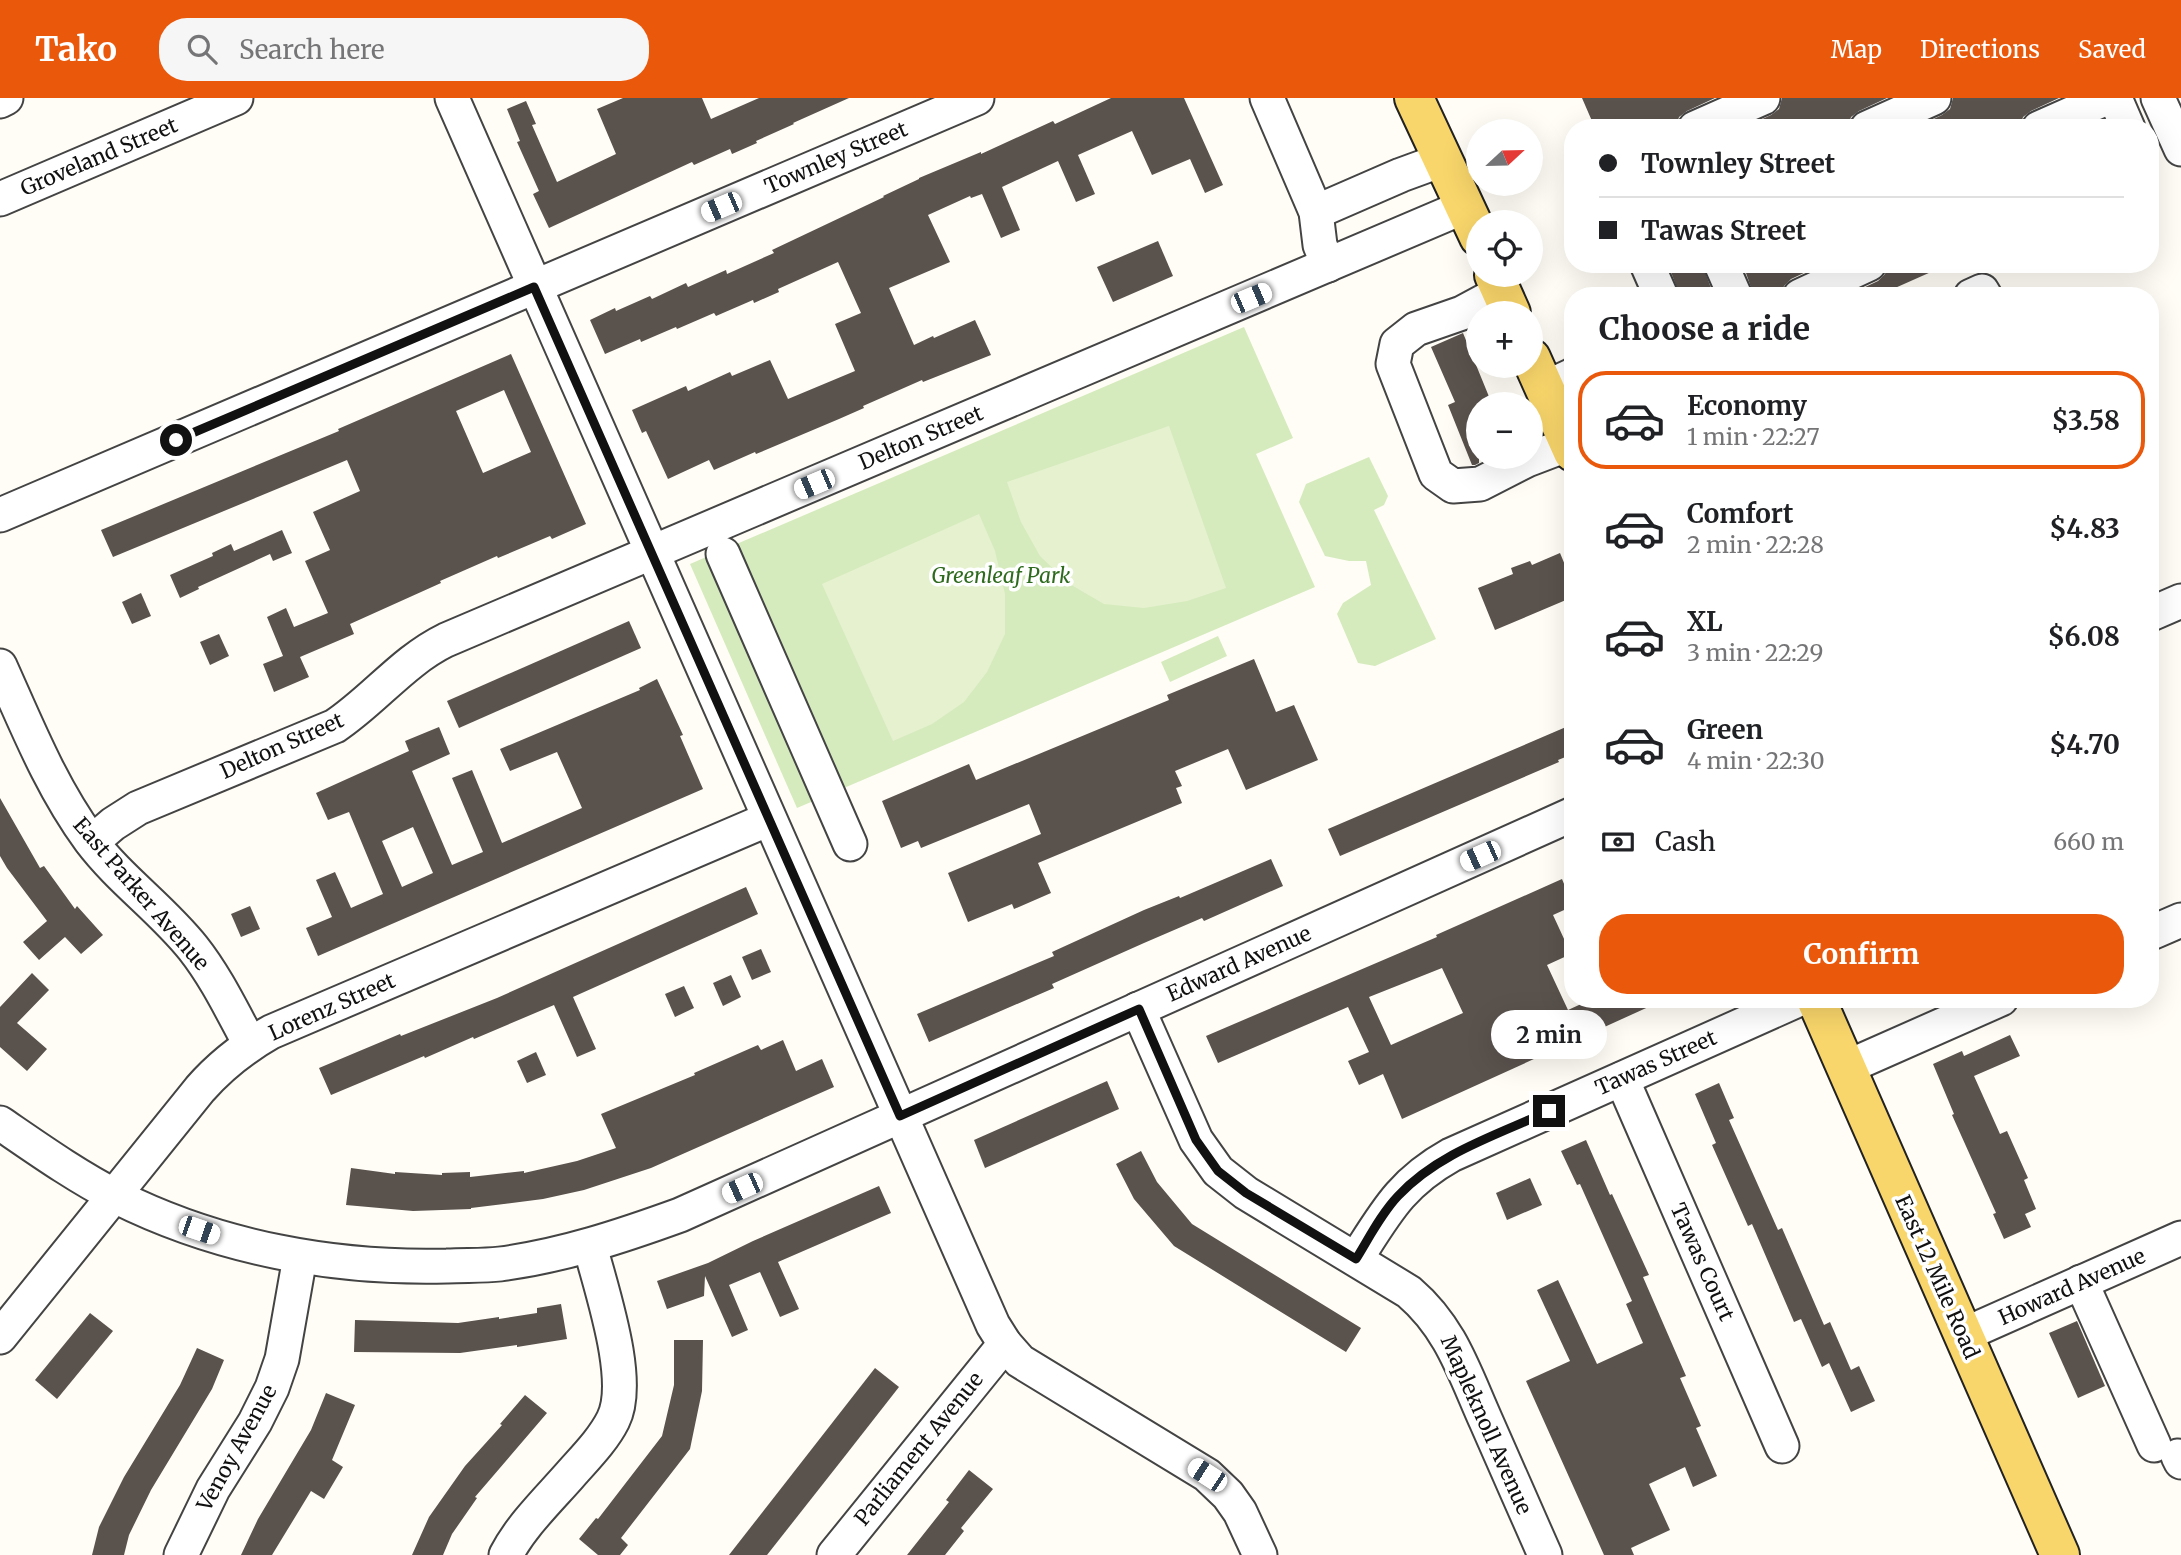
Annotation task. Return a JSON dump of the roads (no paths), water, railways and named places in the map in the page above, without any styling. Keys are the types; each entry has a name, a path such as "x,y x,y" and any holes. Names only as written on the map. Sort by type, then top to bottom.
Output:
{"main road":[{"path":"1414,98 1466,210"},
{"path":"1550,374 1564,423"},
{"name":"East 12 Mile Road","path":"1820,1008 2060,1555"}],"street":[{"path":"0,101 6,98"},
{"name":"Groveland Street","path":"0,200 236,98"},
{"path":"452,98 993,1325 1020,1361 1207,1475 1228,1495 1240,1512 1255,1554"},
{"name":"Townley Street","path":"0,515 977,98"},
{"path":"1267,98 1316,212 1320,244 1328,265"},
{"path":"1715,119 1763,98"},
{"path":"1887,119 1934,98"},
{"path":"2059,119 2106,98"},
{"path":"2115,98 2124,119"},
{"path":"2158,98 2181,149"},
{"path":"1316,212 1442,160"},
{"name":"Delton Street","path":"92,842 138,808 335,726 357,711 411,662 432,647 1328,265 1466,224"},
{"path":"1820,287 1850,273"},
{"path":"1502,293 1462,313 1416,329 1397,344 1393,364 1436,474 1453,486 1480,484 1527,460 1564,450"},
{"path":"723,554 850,844"},
{"path":"2159,611 2181,601"},
{"name":"East Parker Avenue","path":"0,666 55,786 92,842 113,868 192,947 221,990 250,1044"},
{"name":"Edward Avenue","path":"0,1123 115,1195 145,1209 256,1248 300,1257 386,1265 500,1264 590,1246 680,1215 1564,818"},
{"name":"Lorenz Street","path":"0,1337 214,1073 250,1044 271,1032 769,819"},
{"path":"2159,930 2181,920"},
{"name":"Tawas Street","path":"1356,1259 1396,1198 1413,1181 1451,1155 1780,1008"},
{"path":"1845,1068 1981,1008"},
{"name":"Mapleknoll Avenue","path":"1139,1009 1196,1140 1213,1165 1246,1193 1409,1292 1437,1319 1458,1359 1545,1555"},
{"name":"Tawas Court","path":"1622,1079 1782,1446"},
{"name":"Howard Avenue","path":"1963,1335 2181,1238"},
{"path":"506,1555 510,1546 600,1438 614,1419 619,1404 621,1380 616,1349 590,1246"},
{"name":"Venoy Avenue","path":"181,1555 213,1489 255,1422 272,1388 282,1359 300,1257"},
{"path":"2081,1282 2171,1454"},
{"name":"Parliament Avenue","path":"834,1555 1005,1344"}],"park label":[{"name":"Greenleaf Park","path":"1001,576"}]}
